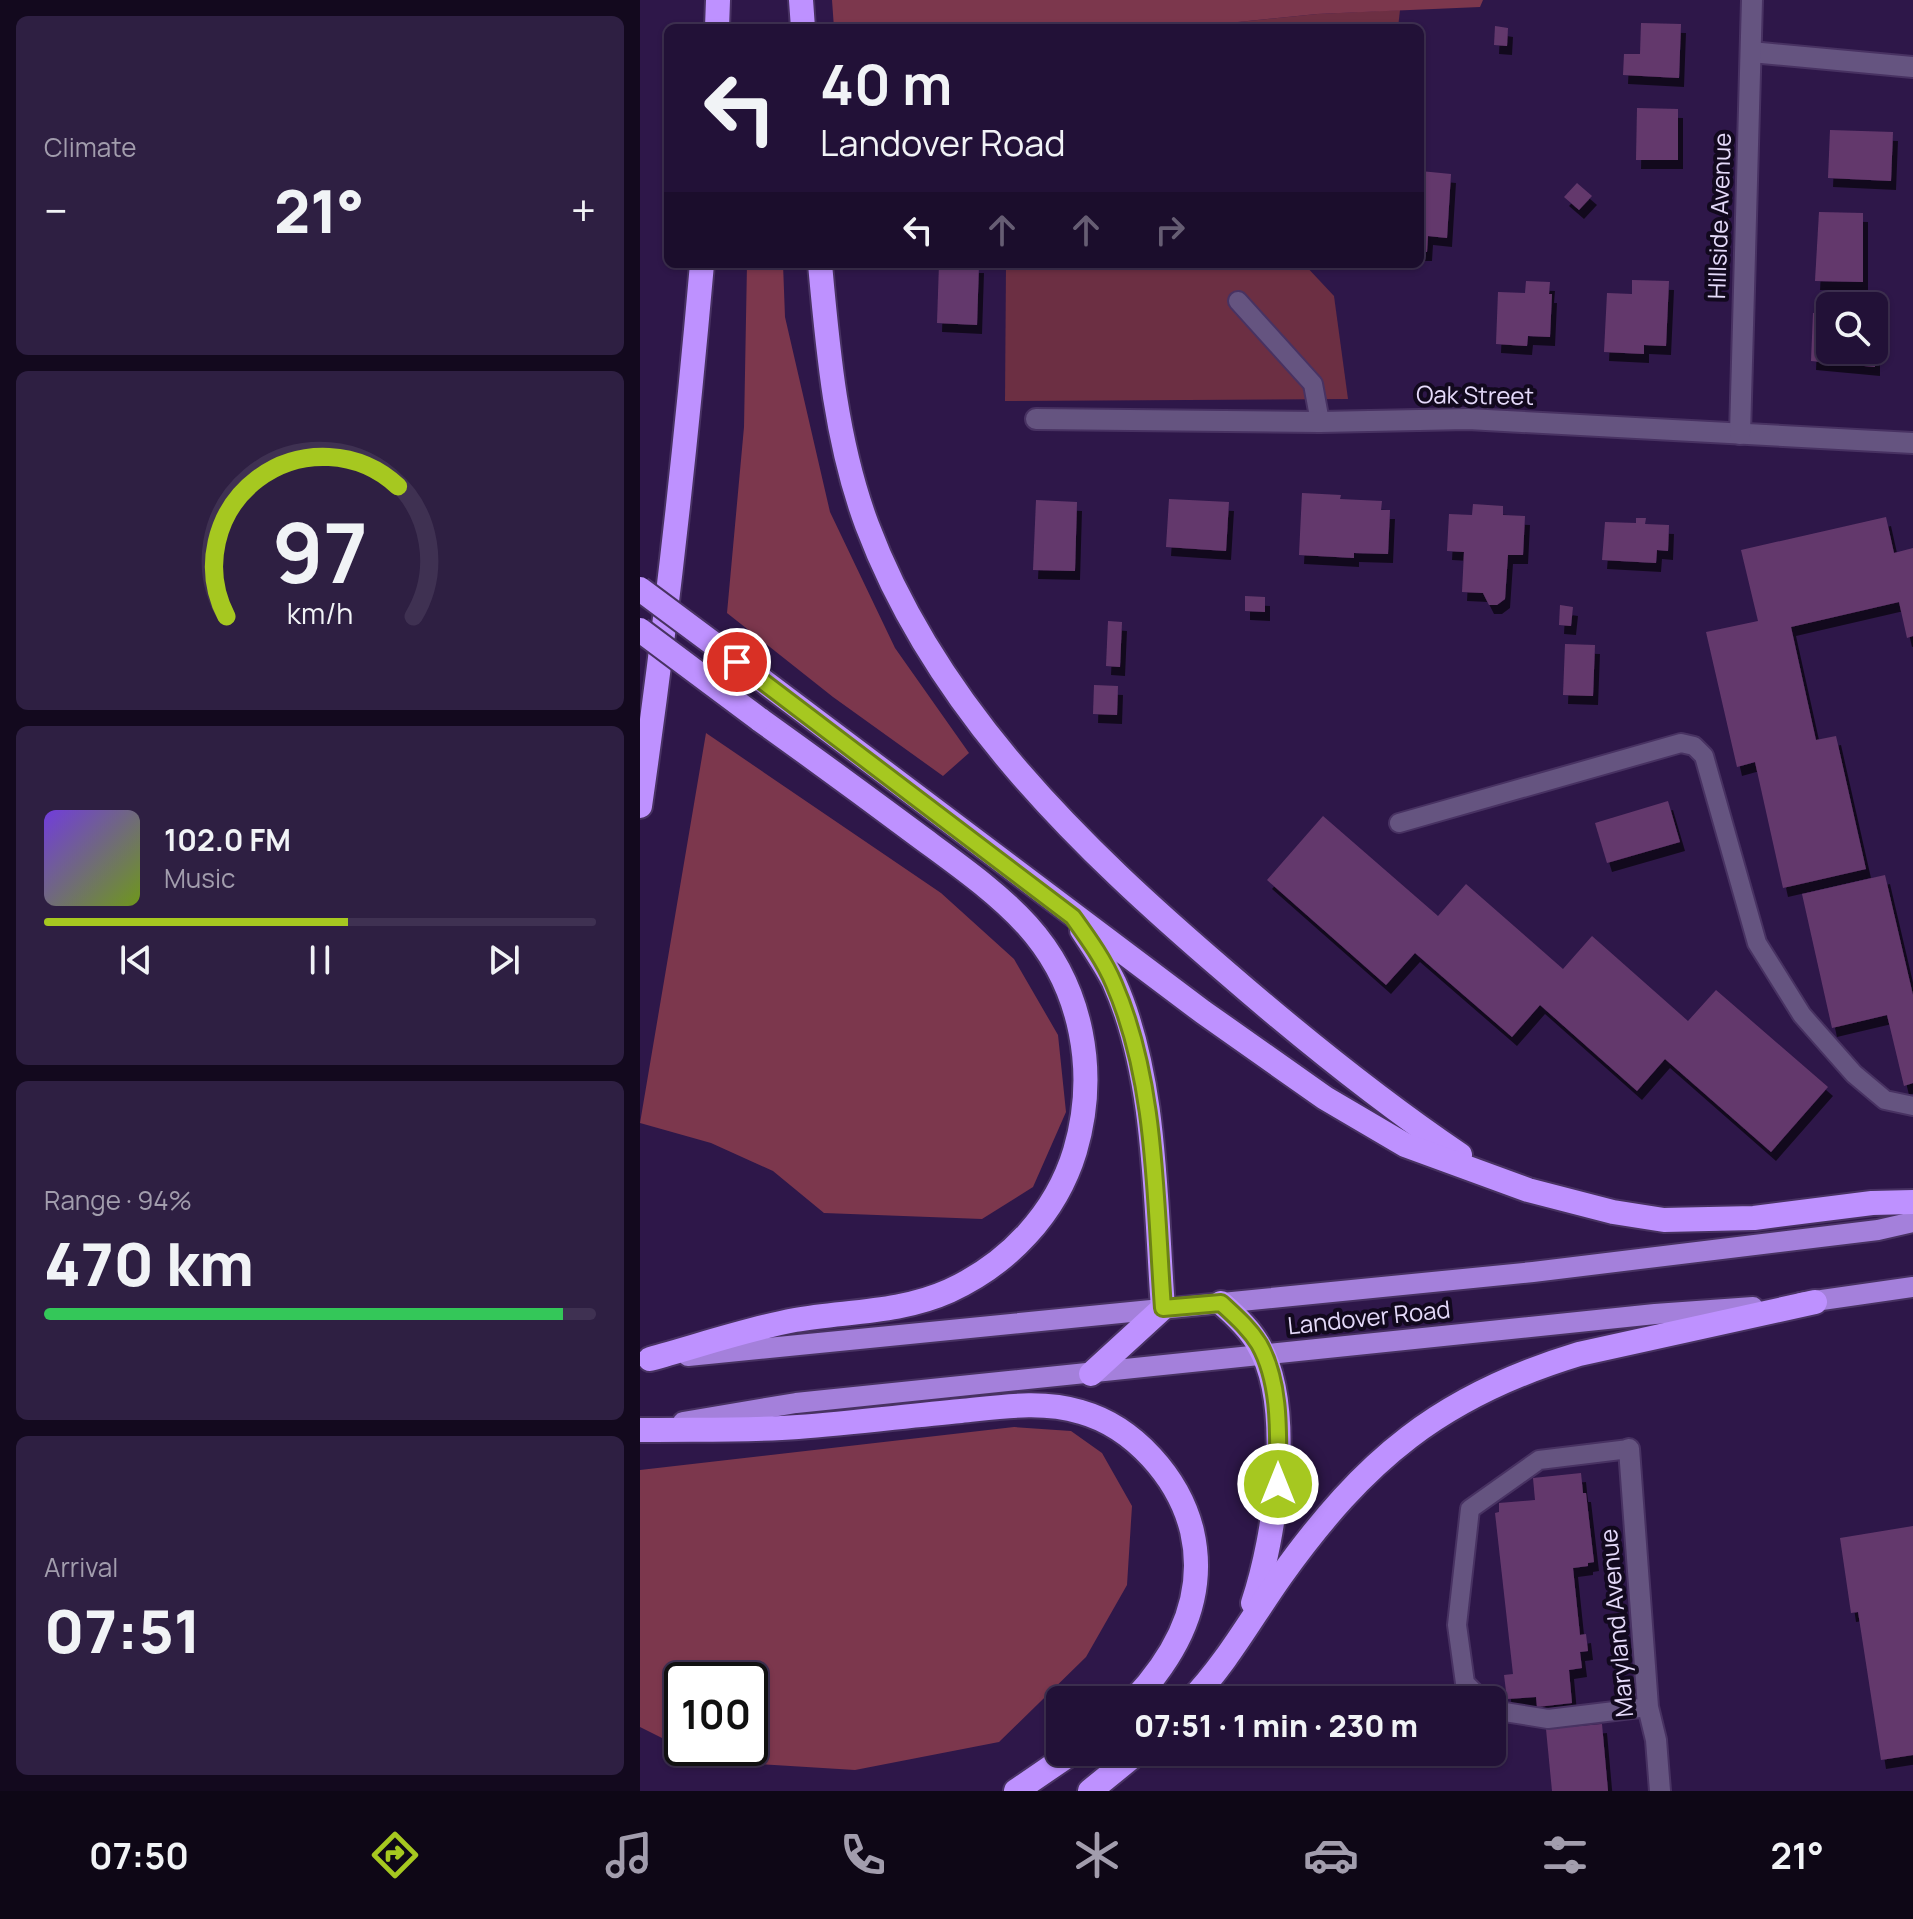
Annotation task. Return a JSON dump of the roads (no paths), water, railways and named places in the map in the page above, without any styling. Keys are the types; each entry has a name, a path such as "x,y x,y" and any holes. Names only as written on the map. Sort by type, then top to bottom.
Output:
{"highway":[{"path":"717,24 718,0"},
{"path":"801,0 803,24"},
{"path":"640,806 675,530 702,268"},
{"path":"820,268 833,388 853,482 867,525 903,606 948,681 1018,772 1103,862 1147,903 1250,993 1363,1085 1492,1177"},
{"path":"640,589 1073,917 1266,1058 1362,1122 1405,1145 1572,1203 1664,1220 1754,1218 1872,1203 1913,1202"},
{"path":"640,630 965,871 1028,926 1055,964 1076,1011 1086,1065 1087,1093 1083,1125 1066,1173 1044,1213 1006,1255 971,1280 947,1292 908,1304 794,1320 645,1360"},
{"path":"1073,917 1113,980 1138,1056 1147,1113 1163,1308 1091,1374"},
{"path":"1202,1686 1320,1523 1344,1495 1401,1442 1459,1403 1516,1375 1579,1354 1815,1302"},
{"path":"1221,1303 1247,1328 1264,1356 1276,1403 1278,1484 1260,1582 1245,1628"},
{"path":"640,1430 796,1427 1025,1405 1080,1411 1110,1423 1128,1435 1149,1456 1178,1493 1188,1516 1197,1567 1185,1625 1172,1653 1145,1686"},
{"path":"1016,1791 1053,1766"},
{"path":"1090,1791 1121,1766"}],"main road":[{"name":"Landover Road","path":"645,1360 1645,1259 1878,1230 1913,1222"},
{"name":"Landover Road","path":"640,1430 796,1403 1655,1314 1815,1302 1913,1287"}],"street":[{"name":"Hillside Avenue","path":"1740,434 1752,0"},
{"path":"1751,52 1913,67"},
{"name":"Oak Street","path":"1036,419 1320,422 1468,419 1913,443"},
{"name":"Maryland Avenue","path":"1629,1449 1648,1707 1656,1740 1660,1791"}],"lane":[{"path":"1238,301 1313,384 1320,422"},
{"path":"1399,823 1681,743 1694,746 1704,756 1757,943 1802,1015 1854,1074 1885,1100 1913,1106"},
{"path":"1468,1686 1465,1683 1457,1625 1470,1509 1539,1460 1629,1449"},
{"path":"1506,1712 1548,1719 1648,1707"}]}
